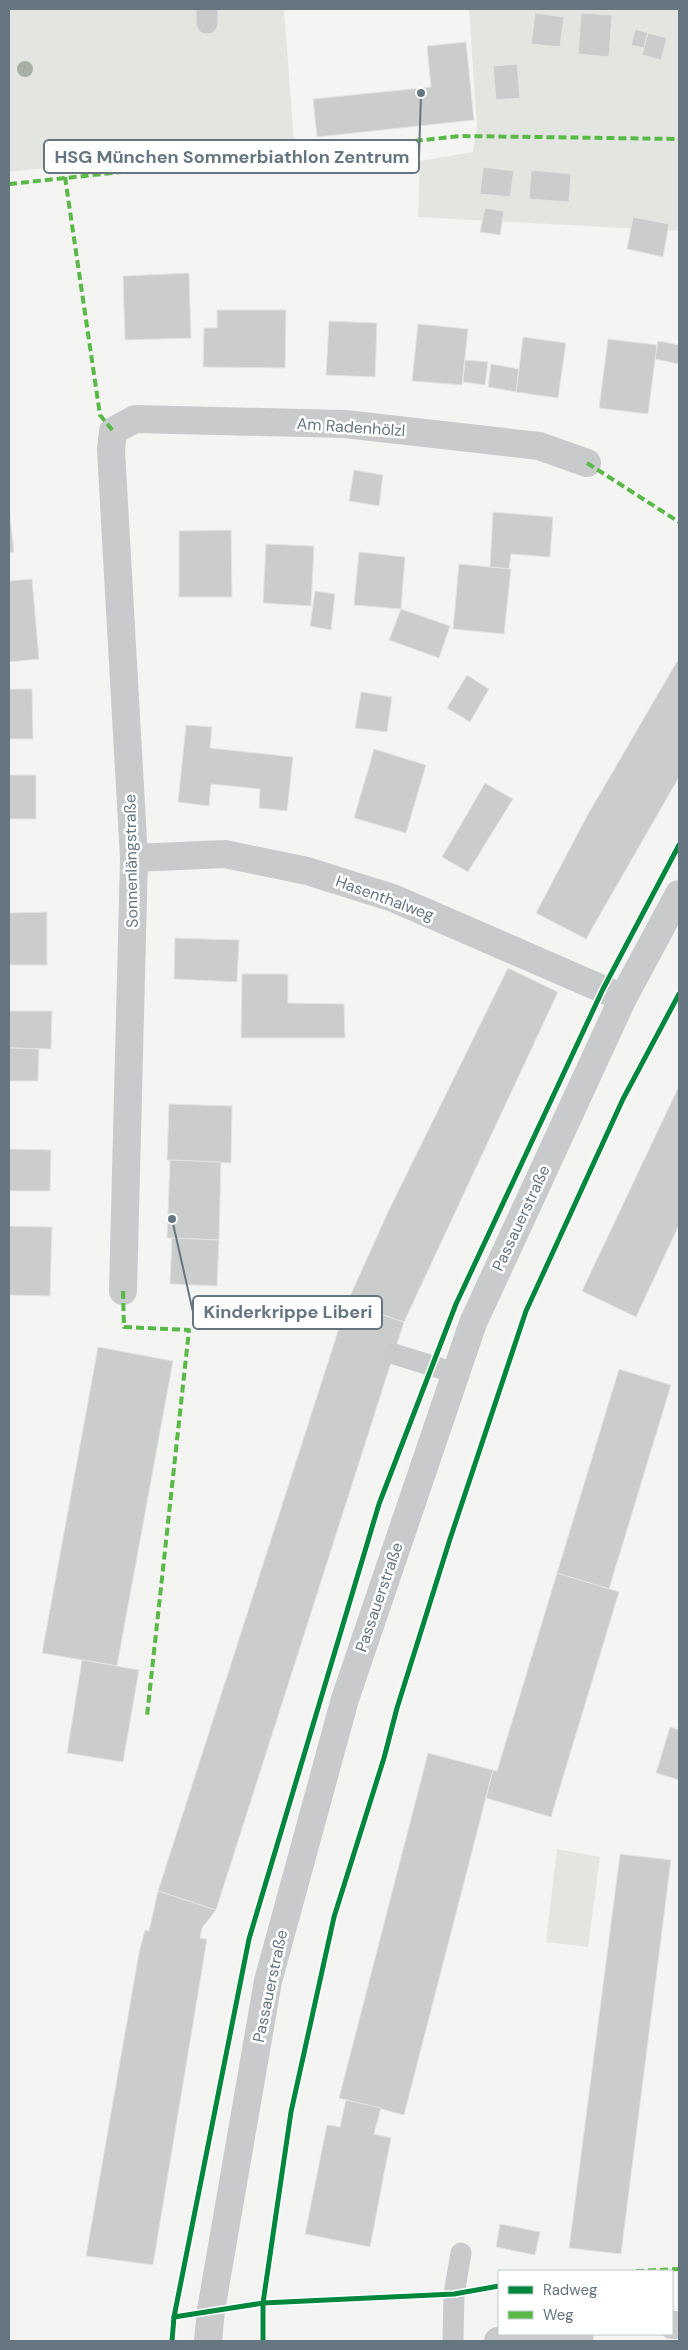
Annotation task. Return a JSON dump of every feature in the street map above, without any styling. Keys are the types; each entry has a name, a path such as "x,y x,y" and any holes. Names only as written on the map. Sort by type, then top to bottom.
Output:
{"street":[{"name":"Am Radenhölzl","path":"114,431 136,419 345,424 539,446 587,463"},
{"name":"Sonnenlängstraße","path":"114,431 111,450 134,858 123,1291"},
{"name":"Hasenthalweg","path":"134,858 225,854 307,871 393,898 623,998"},
{"name":"Passauerstraße","path":"208,2341 211,2310 268,1981 345,1699 473,1322 623,998 679,894"},
{"path":"498,2341 572,2335"}],"lane":[{"path":"394,1354 455,1373"},
{"path":"453,2341 454,2294 460,2253"}],"shaded area":[{"path":"9,9 284,9 294,142 9,172"},
{"path":"469,9 679,9 679,231 418,217 420,161 473,152 477,127"},
{"path":"557,1849 600,1857 588,1947 546,1942"}],"building":[{"path":"535,13 564,17 560,47 531,44"},
{"path":"581,13 612,15 609,57 578,54"},
{"path":"635,29 648,33 644,48 631,45"},
{"path":"648,33 667,38 661,60 642,55"},
{"path":"466,42 474,120 317,137 313,99 431,87 427,46"},
{"path":"517,64 520,98 496,100 493,66"},
{"path":"483,167 514,171 510,197 480,194"},
{"path":"531,170 571,174 569,202 529,199"},
{"path":"485,208 504,211 500,235 480,232"},
{"path":"633,217 669,224 663,257 627,249"},
{"path":"189,273 191,338 125,340 123,276"},
{"path":"217,310 286,310 285,368 203,367 204,328 217,328"},
{"path":"329,321 377,323 375,377 326,375"},
{"path":"418,324 468,329 462,385 412,381"},
{"path":"523,337 566,343 558,398 516,392"},
{"path":"608,339 657,345 648,414 599,408"},
{"path":"658,341 679,345 679,364 655,359"},
{"path":"465,360 488,362 485,385 463,382"},
{"path":"491,364 519,369 516,392 488,387"},
{"path":"354,470 383,475 379,506 349,501"},
{"path":"9,506 14,552 9,553"},
{"path":"493,512 553,517 550,557 511,554 509,569 490,567"},
{"path":"231,530 232,597 179,597 179,531"},
{"path":"266,544 314,546 311,606 263,603"},
{"path":"359,552 405,557 401,609 354,605"},
{"path":"459,564 511,569 504,634 453,629"},
{"path":"32,579 39,659 9,662 9,581"},
{"path":"315,591 335,594 331,630 310,626"},
{"path":"401,609 450,626 439,658 389,640"},
{"path":"679,658 679,777 586,939 536,913 587,816"},
{"path":"467,675 489,689 470,722 447,708"},
{"path":"9,689 32,689 33,739 9,739"},
{"path":"361,692 392,697 387,732 355,728"},
{"path":"186,725 212,727 210,748 293,757 287,811 259,808 260,789 211,784 209,806 178,802"},
{"path":"374,749 426,765 406,833 354,818"},
{"path":"9,775 36,775 36,819 9,819"},
{"path":"485,783 513,799 468,872 442,857"},
{"path":"47,912 47,965 9,965 9,913"},
{"path":"175,938 239,940 237,982 174,979"},
{"path":"508,968 558,992 404,1322 347,1303 388,1212"},
{"path":"242,974 288,974 288,1003 344,1004 345,1038 241,1038"},
{"path":"9,1011 52,1011 51,1049 9,1048"},
{"path":"9,1048 39,1049 38,1081 9,1081"},
{"path":"679,1086 679,1225 636,1317 582,1291"},
{"path":"169,1104 232,1106 231,1163 167,1160"},
{"path":"9,1149 51,1150 50,1191 9,1191"},
{"path":"170,1160 221,1162 219,1240 167,1238"},
{"path":"9,1226 52,1227 50,1296 9,1295"},
{"path":"172,1238 219,1240 217,1286 170,1284"},
{"path":"347,1303 404,1322 216,1910 158,1891"},
{"path":"98,1347 173,1361 117,1666 42,1653"},
{"path":"619,1369 671,1385 609,1589 557,1573"},
{"path":"557,1573 619,1592 551,1817 486,1798 493,1770 497,1771"},
{"path":"82,1660 139,1670 123,1762 67,1753"},
{"path":"670,1727 679,1730 679,1780 656,1773"},
{"path":"428,1753 493,1770 404,2115 339,2098"},
{"path":"620,1854 671,1860 621,2254 569,2248"},
{"path":"158,1891 216,1910 202,1928 200,1938 207,1939 153,2265 86,2256 139,1953 145,1930 149,1931"},
{"path":"346,2100 381,2108 374,2134 391,2138 370,2247 305,2234 327,2125 340,2127"},
{"path":"500,2224 540,2232 535,2255 496,2247"}],"marked path":[{"path":"9,184 461,136 679,139"},
{"path":"65,177 100,415 113,431"},
{"path":"587,463 679,522"},
{"path":"123,1291 124,1327 189,1330 147,1716"},
{"path":"658,2270 679,2269"}],"cycle path":[{"path":"172,2341 174,2317 249,1939 379,1504 456,1304 603,989 679,845"},
{"path":"263,2341 263,2303 291,2112 334,1917 384,1758 397,1708 450,1539 526,1311 623,1099 679,994"},
{"path":"174,2317 263,2303 454,2294 498,2286"}],"place":[{"name":"HSG München Sommerbiathlon Zentrum","path":"421,93"},
{"name":"Kinderkrippe Liberi","path":"172,1219"}]}
